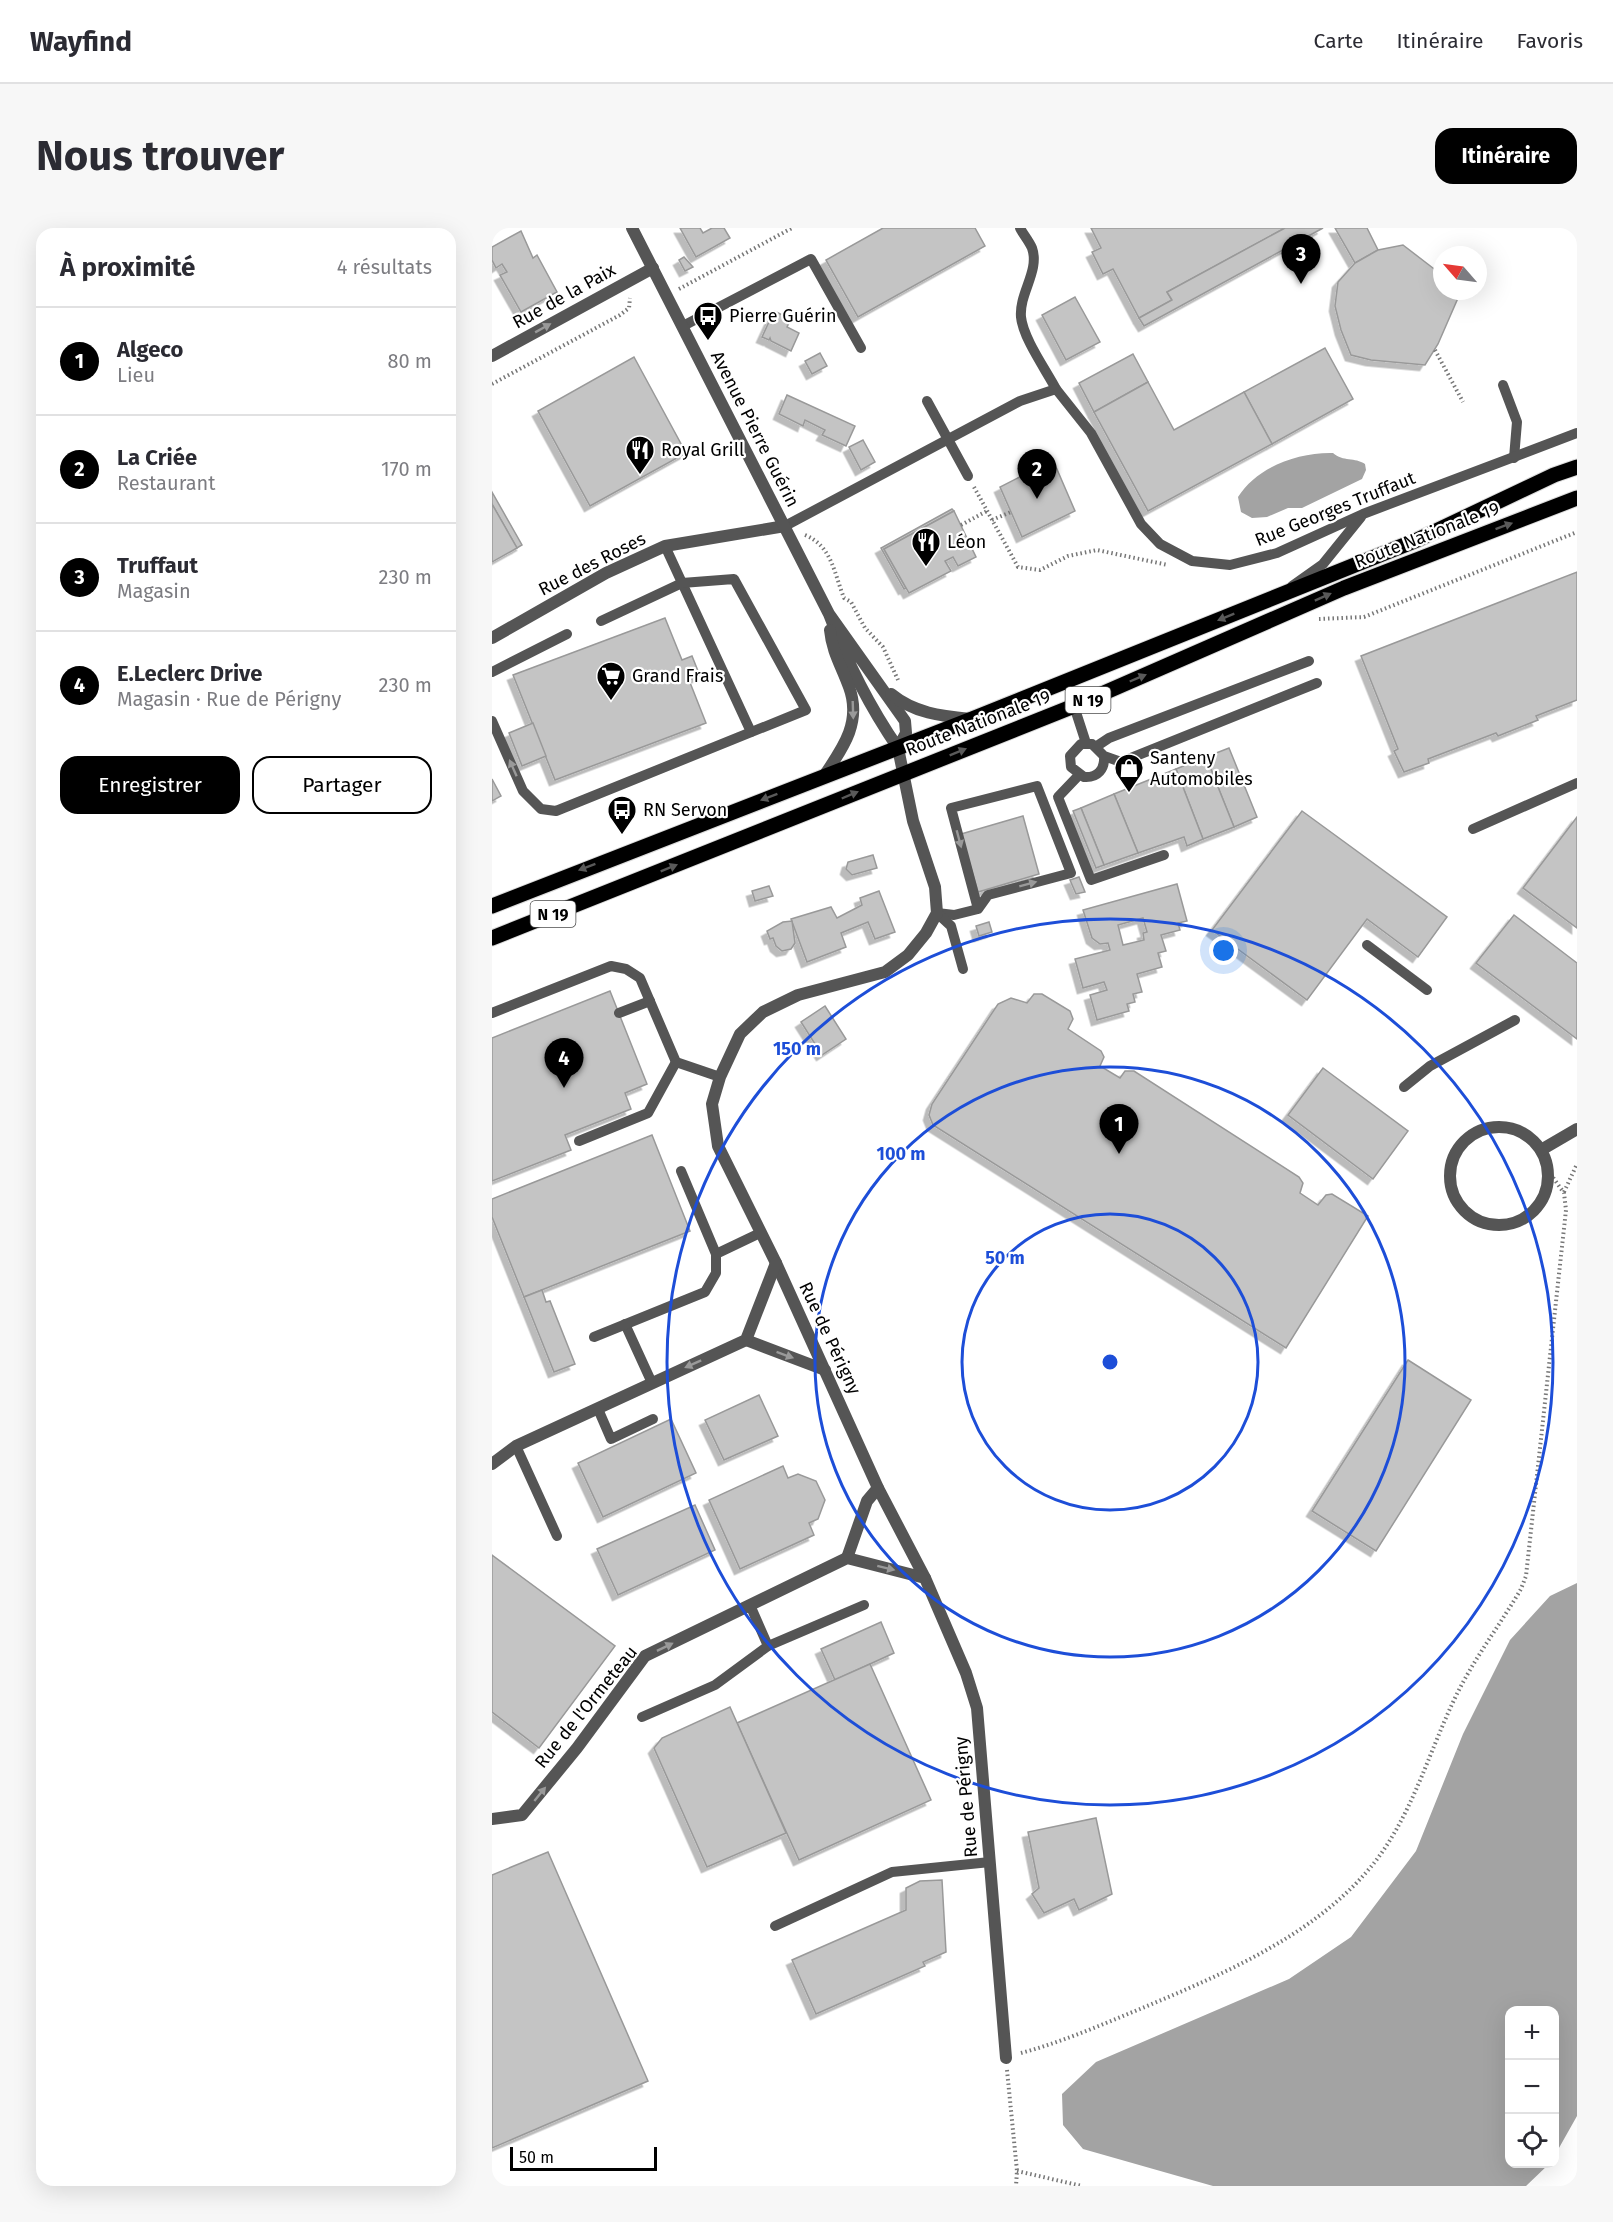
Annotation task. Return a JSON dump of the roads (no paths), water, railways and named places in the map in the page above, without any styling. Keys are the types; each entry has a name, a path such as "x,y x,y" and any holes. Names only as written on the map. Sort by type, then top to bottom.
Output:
{"main road":[{"name":"Route Nationale 19","path":"492,906 972,719 1417,540 1577,467"},
{"name":"Route Nationale 19","path":"492,938 1074,706 1344,588 1577,498"}],"street":[{"name":"Avenue Pierre Guérin","path":"632,228 829,614 848,663 878,719 898,748 906,733 906,721 829,614"},
{"name":"Rue de la Paix","path":"492,356 653,268"},
{"name":"Rue des Roses","path":"492,638 606,573 665,546 785,526"},
{"path":"824,776 843,751 855,708 850,688 832,648 829,614"},
{"path":"881,686 899,701 929,714 972,719"},
{"path":"898,748 914,821 935,887 937,913"},
{"name":"Rue de Périgny","path":"937,913 926,933 908,955 885,972 798,995 763,1012 740,1034 720,1077 712,1104 718,1146 776,1263 878,1488 925,1578 966,1673 977,1708 1006,2058"},
{"path":"1490,1128 1513,1129 1534,1141 1541,1150 1548,1169 1546,1189 1536,1208 1520,1220 1490,1224 1480,1221 1464,1209 1453,1192 1453,1162 1462,1144 1479,1131 1490,1128"},
{"path":"1541,1150 1577,1129"},
{"path":"492,1464 516,1446 746,1340 776,1263"},
{"path":"746,1340 825,1370"},
{"path":"878,1488 867,1501 847,1558 925,1578"},
{"name":"Rue de l'Ormeteau","path":"492,1819 522,1815 645,1656 847,1558"}],"lane":[{"name":"Rue Georges Truffaut","path":"1020,228 1032,249 1033,263 1032,275 1022,299 1022,318 1026,333 1056,389 1091,434 1141,524 1160,544 1192,561 1230,565 1278,553 1364,514 1577,433"},
{"path":"683,326 811,260 861,348"},
{"path":"1503,385 1517,422 1514,458"},
{"path":"785,526 1020,402 1056,389"},
{"path":"927,401 968,476"},
{"path":"1280,595 1323,564 1364,514"},
{"path":"665,546 751,732"},
{"path":"492,721 523,791 541,809 556,811 806,710 734,579 682,583 601,621"},
{"path":"492,672 567,634"},
{"path":"1096,748 1109,738 1309,661"},
{"path":"1074,706 1096,748 1100,772 1090,777 1079,775 1071,767 1070,756 1076,747 1096,748 1121,762 1317,683"},
{"path":"1079,775 1058,796 1091,880 1164,855"},
{"path":"1473,829 1577,783"},
{"path":"937,913 954,915 978,909 988,895 1071,873 1037,786 951,808 978,909"},
{"path":"937,913 951,926 963,969"},
{"path":"1367,945 1427,990"},
{"path":"492,1013 610,966 626,969 640,978 676,1062 720,1077"},
{"path":"619,1013 650,1001"},
{"path":"1404,1087 1430,1066 1515,1020"},
{"path":"579,1142 648,1113 676,1062"},
{"path":"594,1337 705,1292 716,1273 716,1254 681,1171"},
{"path":"716,1254 760,1233"},
{"path":"625,1324 652,1383"},
{"path":"598,1408 611,1439 653,1419"},
{"path":"516,1446 557,1536"},
{"path":"750,1605 768,1646"},
{"path":"642,1717 715,1685 768,1646 864,1605"},
{"path":"775,1926 892,1872 990,1862"}],"place":[{"name":"Truffaut","path":"1301,284"},
{"name":"Pierre Guérin","path":"708,342"},
{"name":"Royal Grill","path":"640,476"},
{"name":"La Criée","path":"1037,499"},
{"name":"Léon","path":"926,568"},
{"name":"Grand Frais","path":"611,702"},
{"name":"Santeny Automobiles","path":"1129,794"},
{"name":"RN Servon","path":"622,836"},
{"name":"E.Leclerc Drive","path":"564,1088"},
{"name":"Algeco","path":"1119,1154"}]}
